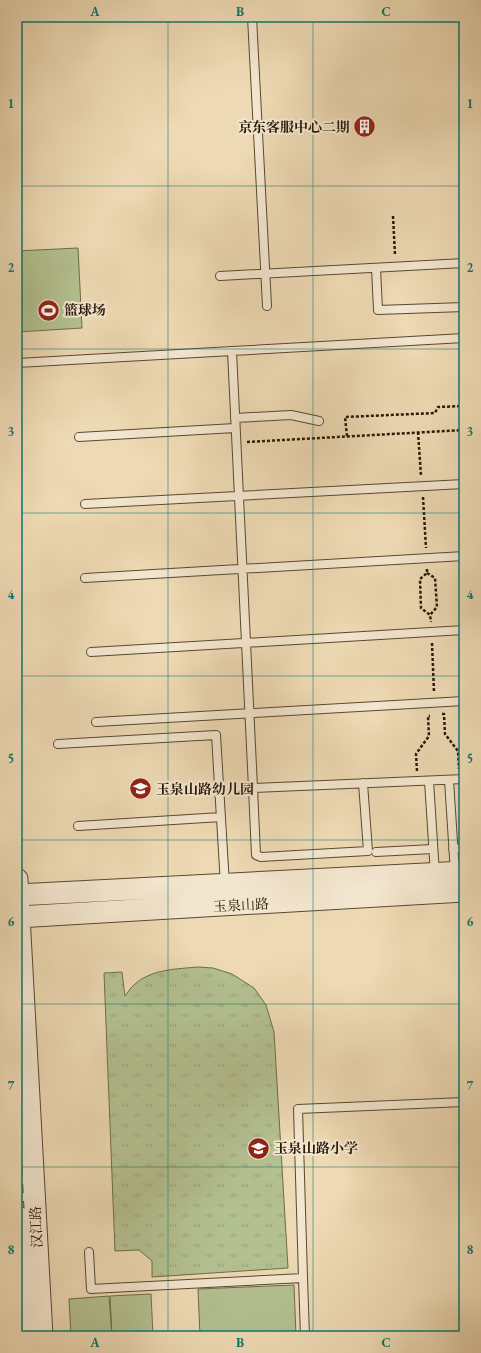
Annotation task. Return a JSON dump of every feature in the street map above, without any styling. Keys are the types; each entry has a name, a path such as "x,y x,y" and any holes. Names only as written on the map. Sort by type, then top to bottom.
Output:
{"street":[{"name":"玉泉山路","path":"18,917 226,895 449,883"},
{"name":"玉泉山路","path":"17,890 226,895"},
{"name":"汉江路","path":"17,890 30,1328"},
{"name":"汉江路","path":"17,1216 30,1328"}],"lane":[{"path":"252,17 264,274 267,306"},
{"path":"220,276 464,263"},
{"path":"376,268 378,310 464,307"},
{"path":"17,363 464,338"},
{"path":"232,352 256,855 261,857 368,852 363,783"},
{"path":"235,418 291,415 320,421"},
{"path":"79,437 235,428"},
{"path":"85,504 464,484"},
{"path":"85,578 464,556"},
{"path":"91,652 464,630"},
{"path":"96,722 464,701"},
{"path":"58,744 216,735 226,895"},
{"path":"253,788 462,779"},
{"path":"449,780 454,849 449,883"},
{"path":"429,781 433,849 449,883"},
{"path":"78,826 221,817"},
{"path":"454,849 464,848"},
{"path":"376,852 433,849"},
{"path":"305,1336 298,1109 464,1102"},
{"path":"89,1252 91,1289 303,1278"}],"path":[{"path":"393,216 395,266"},
{"path":"347,436 345,417 435,413 438,407 464,406"},
{"path":"236,442 464,430"},
{"path":"418,432 427,558 427,573 420,579 421,608 430,615"},
{"path":"427,573 435,578 437,608 430,615 436,715"},
{"path":"418,781 416,754 429,736 428,716 444,714 445,734 458,751 462,779"}],"green space":[{"path":"78,248 82,328 17,332 17,251"},
{"path":"198,967 213,968 232,974 254,988 266,1005 274,1032 288,1268 152,1277 152,1261 139,1250 115,1251 104,973 122,972 125,996 134,985 149,975 173,969"},
{"path":"294,1285 296,1336 200,1336 198,1289"},
{"path":"151,1294 153,1336 112,1336 110,1296"},
{"path":"109,1296 112,1336 71,1336 69,1299"}],"place":[{"name":"京东客服中心二期","path":"365,127"},
{"name":"篮球场","path":"49,310"},
{"name":"玉泉山路幼儿园","path":"140,789"},
{"name":"玉泉山路小学","path":"258,1148"}]}
